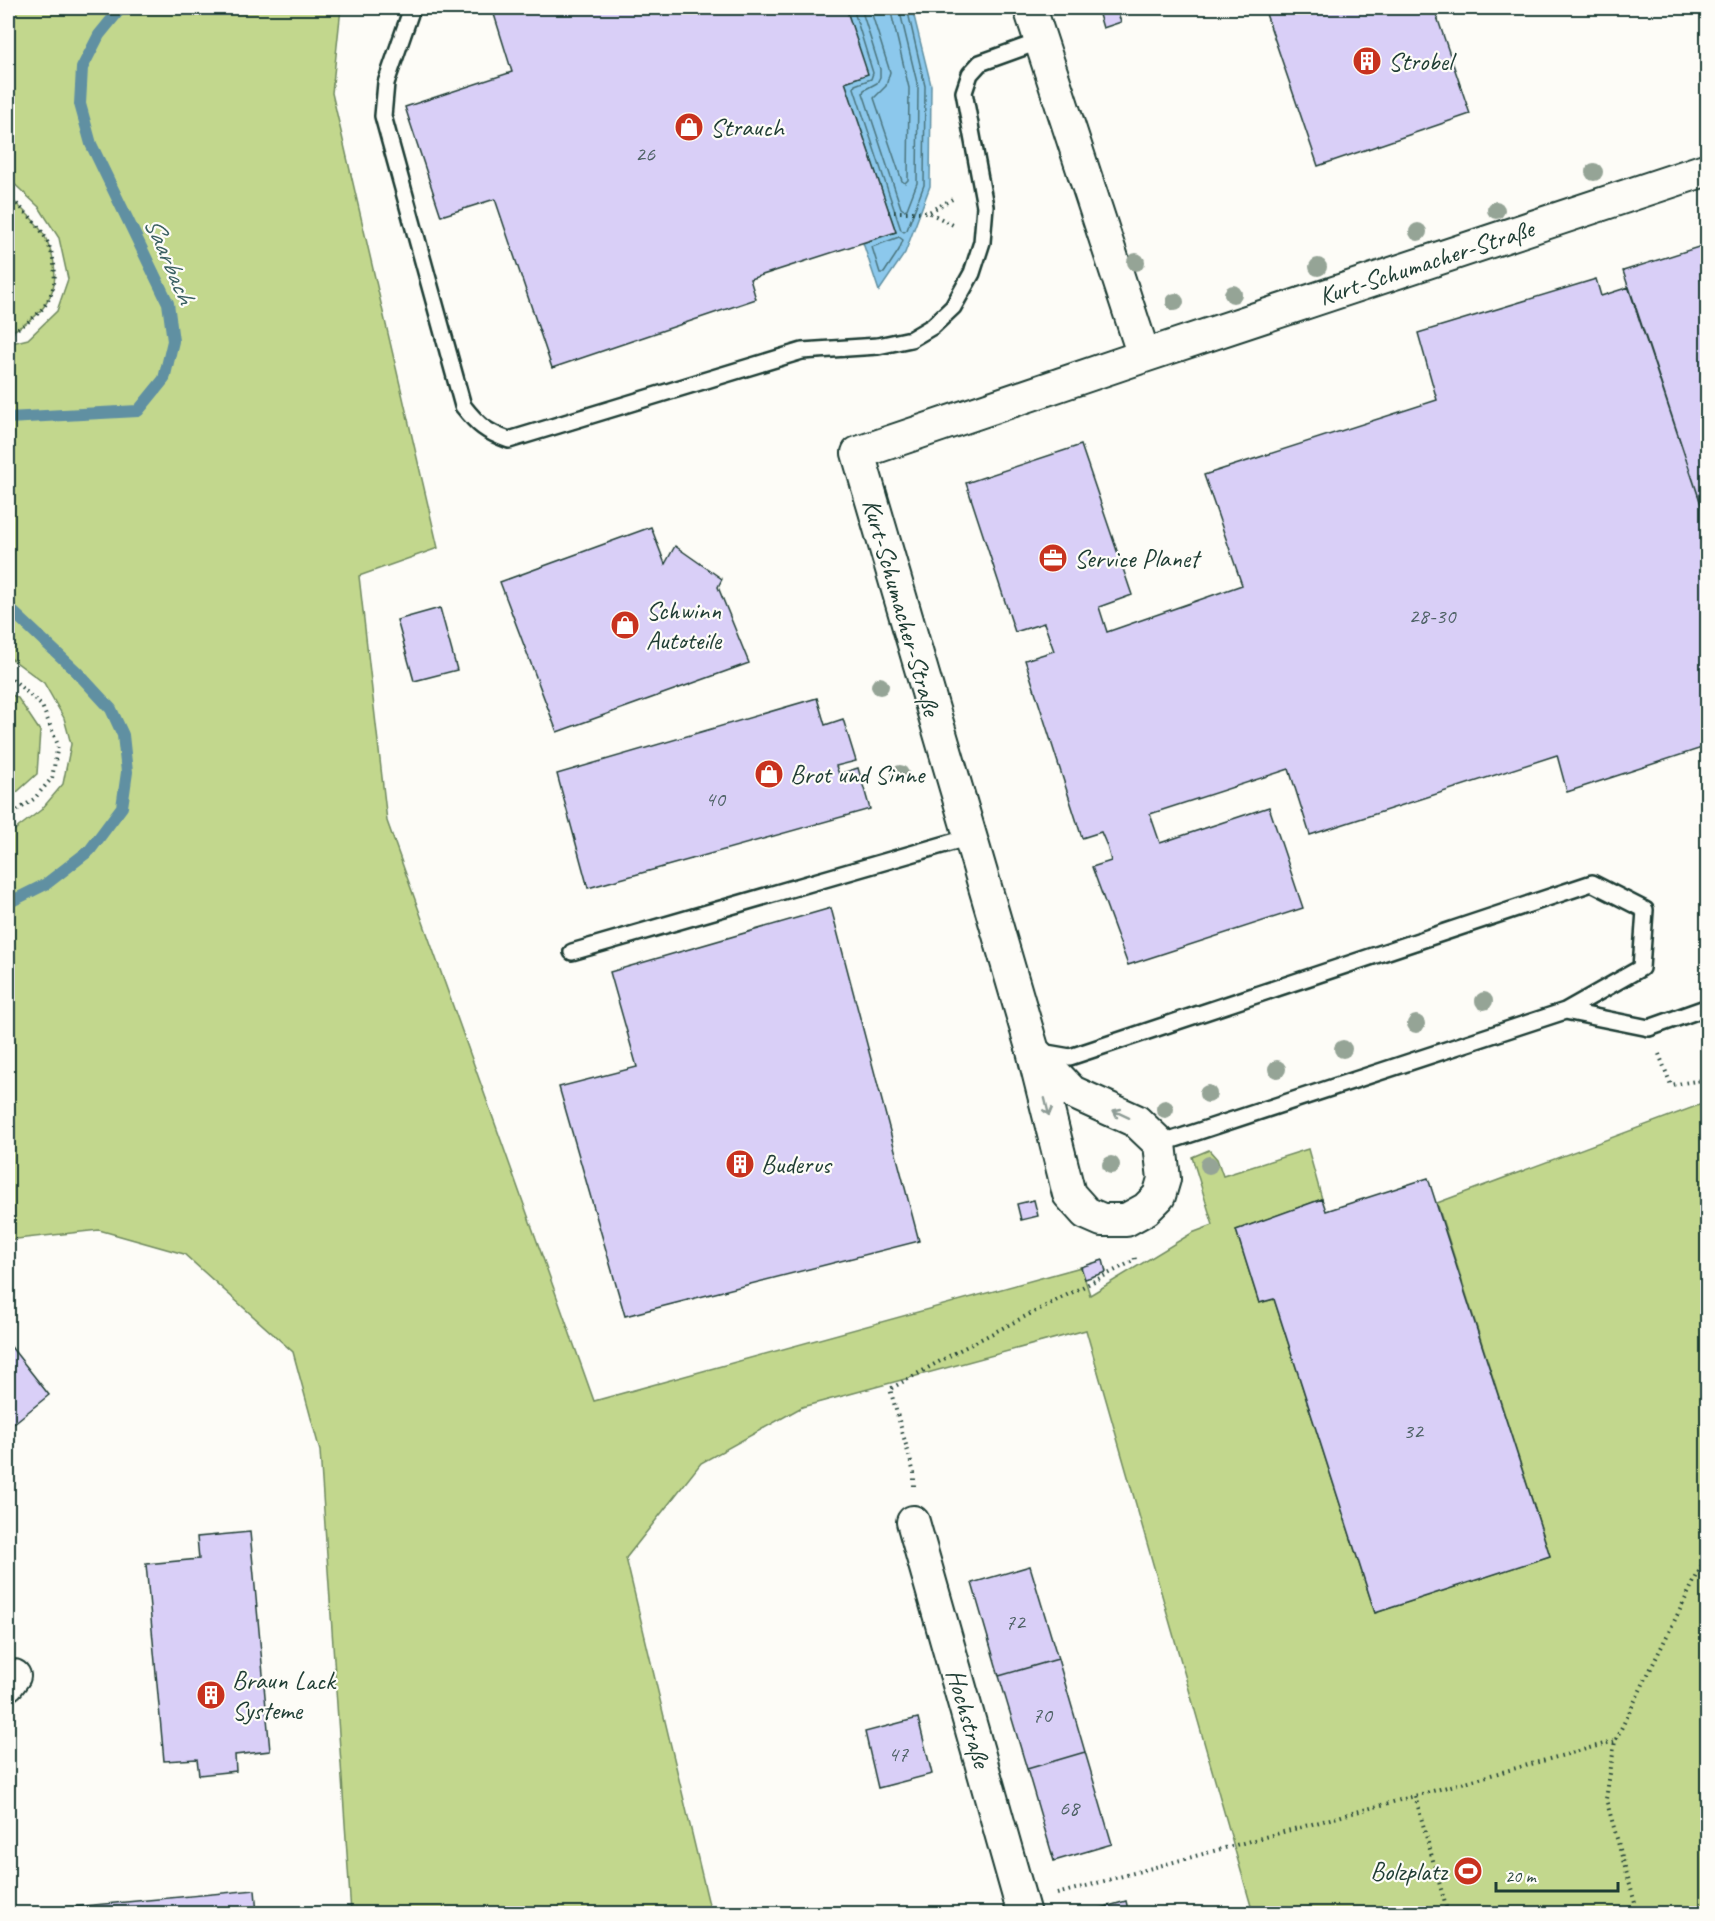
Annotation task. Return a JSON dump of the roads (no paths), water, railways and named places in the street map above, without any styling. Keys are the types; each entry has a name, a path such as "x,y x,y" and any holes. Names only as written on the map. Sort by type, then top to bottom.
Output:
{"street":[{"path":"1030,8 1144,356"},
{"name":"Kurt-Schumacher-Straße","path":"1033,1050 1072,1092 1136,1121 1160,1144 1164,1179 1159,1196 1146,1209 1126,1220 1102,1220 1086,1213 1069,1194 1033,1050 858,453 1707,169"},
{"name":"Hochstraße","path":"913,1522 1022,1908"}],"lane":[{"path":"412,8 386,83 383,116 463,406 479,425 492,434 509,440 802,351 878,346 911,339 933,326 953,307 972,273 982,242 985,206 964,92 970,74 980,63 1041,41"},
{"path":"572,951 970,837"},
{"path":"1033,1050 1070,1057 1592,883 1645,910 1641,968 1566,1011 1160,1144"},
{"path":"1566,1011 1649,1028 1707,1006"}],"water":[{"path":"846,8 912,8 931,85 930,186 905,253 879,291 863,243 896,232 845,82 867,74"}],"waterway":[{"name":"Saarbach","path":"8,418 138,411 164,379 173,341 168,303 91,144 80,104 82,68 99,35 121,8"},
{"name":"Saarbach","path":"8,607 76,671 111,709 123,735 127,772 122,807 90,850 46,884 8,903"}],"place":[{"name":"Strobel","path":"1367,61"},
{"name":"Strauch","path":"689,127"},
{"name":"Service Planet","path":"1053,558"},
{"name":"Schwinn Autoteile","path":"625,625"},
{"name":"Brot und Sinne","path":"769,774"},
{"name":"Buderus","path":"740,1164"},
{"name":"Braun Lack Systeme","path":"211,1695"},
{"name":"Bolzplatz","path":"1468,1871"}]}
